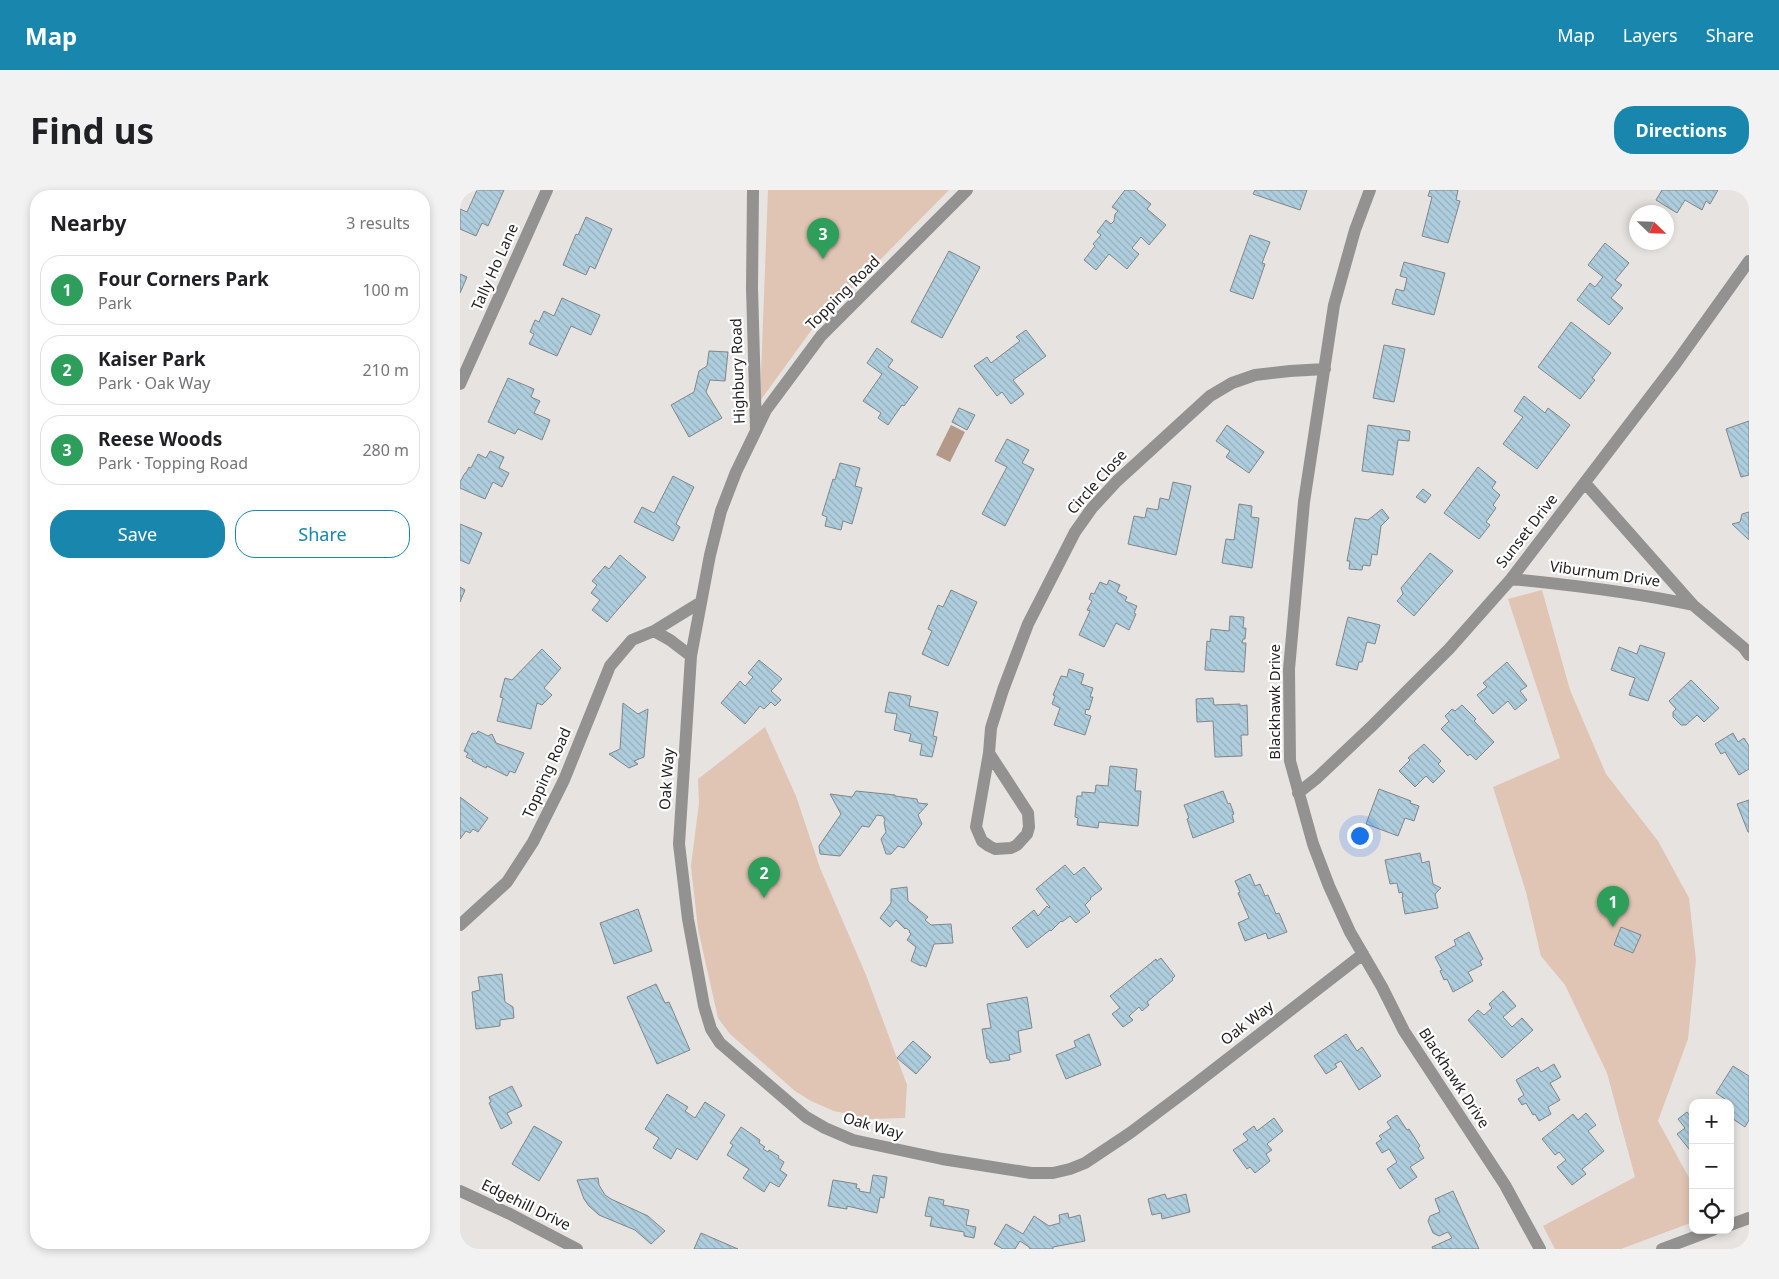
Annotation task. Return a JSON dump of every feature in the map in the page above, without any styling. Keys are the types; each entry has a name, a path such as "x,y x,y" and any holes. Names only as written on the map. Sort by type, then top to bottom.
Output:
{"street":[{"name":"Tally Ho Lane","path":"460,384 546,190"},
{"name":"Highbury Road","path":"701,602 721,511 736,472 756,430 752,288 753,190"},
{"name":"Topping Road","path":"756,430 768,408 821,336 967,190"},
{"name":"Blackhawk Drive","path":"1370,190 1355,230 1334,305 1304,502 1289,669 1290,761 1313,844 1329,886 1350,932 1404,1031 1505,1185 1540,1249"},
{"name":"Sunset Drive","path":"1298,792 1317,778 1380,719 1449,649 1511,579 1676,363 1749,261"},
{"name":"Circle Close","path":"989,753 1028,813 1030,827 1027,834 1017,845 1011,848 988,846 982,841 976,827 989,753 991,728 997,706 1028,624 1075,532 1092,508 1117,481 1144,454 1210,396 1232,383 1255,375 1324,369"},
{"name":"Viburnum Drive","path":"1585,483 1693,605 1744,648 1749,655"},
{"name":"Viburnum Drive","path":"1511,579 1583,586 1693,605"},
{"name":"Topping Road","path":"460,925 507,882 533,842 564,780 610,666 632,640 654,631 701,602"},
{"name":"Oak Way","path":"701,602 691,656 679,844 688,919 704,1006 711,1029 720,1043 806,1117 846,1137 916,1154 1031,1173 1053,1173 1076,1167 1096,1156 1161,1110 1362,954"},
{"path":"654,631 670,640 691,656"},
{"name":"Edgehill Drive","path":"460,1191 510,1214 577,1249"},
{"path":"1734,1223 1749,1218"},
{"path":"1662,1249 1702,1234"}],"shaded area":[{"path":"768,190 949,190 813,328 760,401"},
{"path":"951,425 965,432 950,462 936,455"},
{"path":"1542,590 1570,690 1606,774 1658,841 1689,898 1696,960 1688,1039 1658,1121 1689,1178 1689,1224 1621,1249 1555,1249 1543,1226 1635,1177 1607,1073 1565,985 1541,956 1526,892 1493,787 1560,758 1508,599"},
{"path":"765,727 796,796 820,868 866,975 907,1085 905,1118 871,1119 834,1111 811,1101 795,1091 730,1034 718,1018 698,929 691,866 699,803 698,779"}],"building":[{"path":"477,190 504,190 488,226 482,223 476,236 460,229 460,209 467,212"},
{"path":"1125,190 1134,190 1151,204 1147,209 1166,225 1149,245 1141,237 1132,248 1139,254 1127,269 1109,254 1096,270 1084,260 1095,246 1093,244 1101,235 1097,232 1106,220 1111,224 1114,221 1115,214 1118,211 1112,207"},
{"path":"1255,190 1307,190 1300,210 1253,194"},
{"path":"1430,190 1458,190 1456,200 1460,201 1448,243 1422,236 1432,197 1428,196"},
{"path":"1662,190 1718,190 1710,204 1706,201 1702,210 1685,200 1677,213 1674,211 1674,205 1664,205 1656,200"},
{"path":"586,217 612,229 595,269 590,266 586,275 563,265 576,234 578,235"},
{"path":"1250,235 1270,242 1262,263 1265,264 1253,299 1230,291"},
{"path":"1605,243 1629,263 1615,280 1622,285 1611,298 1623,308 1609,325 1577,300 1590,283 1595,287 1603,277 1588,265"},
{"path":"949,251 980,267 942,338 911,322"},
{"path":"1404,262 1445,273 1434,315 1392,304 1396,289 1404,291 1407,278 1400,276"},
{"path":"460,274 467,277 460,293"},
{"path":"562,298 600,315 591,335 571,326 557,356 529,344 534,334 530,332 535,320 539,322 544,311 554,316"},
{"path":"1571,322 1611,353 1592,378 1595,380 1580,399 1538,367"},
{"path":"1026,330 1046,356 1013,380 1024,394 1011,404 1002,392 997,396 974,366 987,357 991,363 1020,341 1016,337"},
{"path":"1384,345 1405,349 1394,402 1373,398"},
{"path":"877,348 893,360 888,367 918,387 888,425 878,418 881,413 863,401 882,374 867,363"},
{"path":"709,351 728,352 725,381 710,380 706,392 722,418 689,437 671,405 694,392 699,371 707,366"},
{"path":"508,378 534,389 531,397 540,401 534,413 550,420 542,440 518,429 515,434 488,422"},
{"path":"1524,396 1545,413 1548,408 1570,425 1537,469 1503,444 1523,417 1514,411"},
{"path":"959,408 975,415 967,430 952,422"},
{"path":"1749,421 1749,475 1741,477 1726,429"},
{"path":"1227,425 1264,452 1249,473 1226,457 1230,451 1216,441"},
{"path":"1368,425 1410,431 1409,441 1398,440 1393,475 1362,471"},
{"path":"1007,439 1029,450 1022,463 1034,469 1005,526 982,514 1007,467 995,461"},
{"path":"490,451 504,457 499,468 509,473 502,487 493,482 485,499 460,488 460,482 469,467 471,468 478,454 486,458"},
{"path":"840,463 860,468 855,486 862,488 852,524 843,521 841,530 825,526 827,517 822,515"},
{"path":"1478,467 1496,482 1492,488 1500,495 1493,505 1496,508 1486,522 1490,525 1479,539 1444,513"},
{"path":"673,476 694,487 676,524 680,527 673,541 634,522 642,507 654,513"},
{"path":"1173,482 1191,486 1176,555 1128,544 1134,516 1145,518 1147,508 1158,510 1160,498 1169,500"},
{"path":"1423,489 1431,495 1425,503 1416,497"},
{"path":"1239,504 1252,506 1251,517 1259,518 1252,568 1222,563 1226,539 1234,540"},
{"path":"1382,509 1389,518 1381,526 1377,555 1372,554 1370,566 1363,565 1362,570 1349,569 1350,561 1347,561 1355,518 1368,520"},
{"path":"1749,512 1749,540 1732,524 1740,522 1742,514"},
{"path":"460,524 482,533 469,564 460,560"},
{"path":"1430,553 1453,571 1414,616 1397,601 1403,594 1401,588"},
{"path":"620,555 646,577 607,622 592,610 600,600 591,593 597,585 592,581 605,566 609,569"},
{"path":"1109,580 1120,585 1117,592 1127,597 1125,601 1137,606 1134,613 1136,614 1129,630 1116,623 1104,647 1079,635 1090,611 1087,610 1092,601 1089,599 1091,593 1094,594 1100,582 1107,585"},
{"path":"460,587 465,590 460,602"},
{"path":"951,590 977,602 948,666 922,654 932,631 928,629 938,605 943,607"},
{"path":"1230,616 1244,617 1243,628 1246,628 1245,639 1243,639 1242,643 1246,643 1244,672 1205,670 1207,641 1210,642 1211,629 1229,631"},
{"path":"1348,617 1380,625 1375,644 1367,642 1362,662 1359,662 1357,670 1336,665"},
{"path":"1640,645 1665,653 1648,701 1629,695 1635,678 1611,670 1619,647 1637,654"},
{"path":"542,649 561,668 544,688 552,695 542,705 537,703 531,729 497,721 503,698 500,697 505,678 512,680"},
{"path":"759,660 782,679 771,691 781,700 775,706 771,702 764,709 760,706 745,724 721,703 740,681 745,686 753,677 748,673"},
{"path":"1507,662 1527,686 1520,691 1527,700 1515,710 1508,701 1493,714 1477,695 1487,687 1483,683"},
{"path":"1069,669 1084,674 1081,684 1093,688 1090,697 1093,697 1089,710 1086,709 1085,714 1091,716 1085,735 1054,725 1060,708 1052,704 1055,696 1053,695 1061,676 1067,677"},
{"path":"1691,680 1719,708 1704,722 1697,715 1686,725 1681,725 1673,717 1673,712 1676,709 1669,701"},
{"path":"889,692 911,696 909,706 938,712 933,736 937,737 932,757 920,755 922,744 909,741 911,734 894,730 897,714 885,712"},
{"path":"1213,698 1214,705 1247,705 1248,735 1241,735 1242,756 1215,757 1213,721 1197,722 1196,699"},
{"path":"623,703 638,714 648,709 644,757 634,761 638,764 629,768 609,754 620,749"},
{"path":"1462,705 1494,742 1476,760 1470,754 1468,756 1441,729 1449,721 1445,716 1452,709 1455,711"},
{"path":"478,731 488,736 492,734 496,743 524,753 515,773 510,771 507,776 487,766 486,768 466,757 468,753 464,751 472,733 476,734"},
{"path":"1733,733 1738,742 1744,738 1749,746 1749,769 1739,775 1725,752 1721,754 1715,744"},
{"path":"1424,744 1441,761 1438,764 1445,771 1433,783 1426,776 1415,787 1399,771 1410,760 1408,758"},
{"path":"1110,766 1137,769 1135,791 1141,791 1138,826 1099,822 1098,828 1077,825 1078,818 1075,817 1077,796 1082,796 1082,792 1095,793 1096,785 1108,786"},
{"path":"1379,789 1419,806 1414,821 1405,818 1398,836 1366,824"},
{"path":"856,791 895,795 917,799 918,803 928,804 918,815 922,824 904,848 898,846 891,854 886,854 881,839 886,832 885,820 883,816 877,815 869,827 862,826 840,856 820,854 819,846 841,814 830,794 852,797"},
{"path":"1223,791 1234,814 1232,815 1234,822 1193,838 1184,805"},
{"path":"460,797 488,818 478,832 473,829 470,833 466,831 460,839"},
{"path":"1749,800 1749,832 1748,832 1737,804"},
{"path":"1420,853 1422,863 1429,861 1433,884 1441,888 1435,894 1438,908 1405,914 1402,892 1399,893 1397,883 1390,884 1385,860"},
{"path":"1065,865 1074,875 1084,867 1102,889 1090,898 1085,905 1090,912 1076,923 1070,916 1061,921 1051,931 1027,948 1012,928 1034,910 1038,916 1047,906 1050,907 1036,889"},
{"path":"1250,874 1255,886 1260,884 1265,896 1268,895 1276,914 1279,913 1287,932 1268,939 1266,933 1245,941 1238,923 1249,918 1235,881"},
{"path":"907,887 908,901 928,917 925,920 931,925 951,924 953,943 934,944 926,967 911,961 916,947 907,940 911,934 910,931 905,929 896,920 890,927 880,918 891,903 891,889"},
{"path":"638,909 652,951 614,964 600,923"},
{"path":"1621,927 1641,935 1633,953 1614,945"},
{"path":"1469,932 1483,959 1480,961 1482,965 1468,972 1473,981 1453,992 1447,979 1444,980 1440,971 1442,970 1435,957 1456,945 1454,940"},
{"path":"1161,958 1175,976 1173,980 1147,1002 1149,1005 1142,1011 1139,1007 1129,1016 1133,1020 1123,1027 1112,1014 1120,1008 1110,996 1156,959 1157,961"},
{"path":"502,974 505,1002 513,1007 514,1018 500,1020 500,1026 476,1029 472,992 480,990 478,977"},
{"path":"656,984 665,1003 669,1002 690,1050 657,1064 627,997"},
{"path":"1503,991 1516,1006 1503,1017 1512,1027 1522,1018 1533,1030 1502,1058 1468,1020 1478,1010 1484,1015 1492,1008 1489,1004"},
{"path":"1027,997 1032,1028 1018,1031 1021,1052 1009,1055 1010,1060 990,1063 989,1059 987,1059 982,1029 991,1028 987,1004"},
{"path":"1089,1034 1101,1065 1066,1079 1056,1055 1076,1047 1074,1041"},
{"path":"1346,1034 1357,1051 1362,1047 1381,1076 1359,1090 1341,1061 1335,1064 1337,1067 1326,1074 1314,1056"},
{"path":"913,1041 931,1057 916,1074 897,1058"},
{"path":"1554,1064 1561,1077 1550,1083 1560,1100 1548,1107 1551,1114 1539,1121 1526,1103 1522,1105 1518,1099 1524,1095 1516,1080 1538,1067 1541,1072"},
{"path":"1733,1066 1749,1076 1749,1120 1745,1127 1734,1120 1734,1099 1725,1099 1716,1093"},
{"path":"512,1086 522,1106 507,1113 512,1123 501,1129 489,1103 491,1102 489,1097"},
{"path":"667,1094 688,1107 685,1111 695,1118 705,1102 725,1115 697,1160 677,1148 671,1159 653,1148 659,1138 645,1129"},
{"path":"1687,1112 1689,1115 1689,1149 1677,1134 1685,1128 1678,1119"},
{"path":"1586,1113 1596,1125 1588,1131 1604,1151 1582,1169 1586,1174 1572,1185 1557,1167 1566,1160 1559,1152 1555,1155 1542,1139 1573,1114 1578,1120"},
{"path":"1397,1115 1420,1146 1418,1148 1424,1158 1410,1167 1417,1177 1400,1189 1387,1169 1397,1162 1389,1149 1382,1153 1376,1143 1382,1139 1379,1136 1391,1128 1387,1122"},
{"path":"1274,1118 1283,1131 1267,1144 1272,1150 1266,1154 1270,1161 1255,1173 1250,1167 1247,1169 1233,1150 1248,1140 1243,1134 1254,1126 1257,1131"},
{"path":"534,1126 562,1142 539,1181 512,1164"},
{"path":"741,1127 760,1140 759,1143 765,1147 763,1149 779,1156 778,1158 784,1162 780,1170 787,1175 779,1187 770,1182 764,1192 743,1178 749,1169 727,1155 733,1145 730,1143"},
{"path":"873,1175 887,1177 884,1198 880,1197 877,1213 847,1206 847,1209 828,1206 833,1180 857,1184 856,1188 860,1189 859,1191 870,1193"},
{"path":"598,1178 599,1185 605,1195 648,1216 665,1231 651,1244 635,1230 599,1215 584,1199 577,1180"},
{"path":"1453,1191 1479,1249 1433,1249 1432,1247 1452,1238 1448,1232 1439,1236 1433,1233 1428,1221 1430,1216 1440,1212 1435,1199"},
{"path":"1165,1194 1167,1199 1186,1194 1190,1212 1162,1219 1161,1213 1152,1215 1148,1199"},
{"path":"929,1197 944,1200 943,1205 969,1210 966,1225 976,1227 974,1238 964,1236 964,1232 930,1226 932,1217 925,1216"},
{"path":"1068,1213 1069,1218 1080,1215 1085,1241 1053,1247 1053,1249 1030,1249 1020,1241 1015,1249 1003,1249 994,1244 1006,1224 1023,1234 1034,1216 1049,1226 1060,1223 1059,1215"},
{"path":"701,1233 738,1249 694,1249"}],"place":[{"name":"Reese Woods","path":"823,259"},
{"name":"Kaiser Park","path":"764,898"},
{"name":"Four Corners Park","path":"1613,927"}]}
